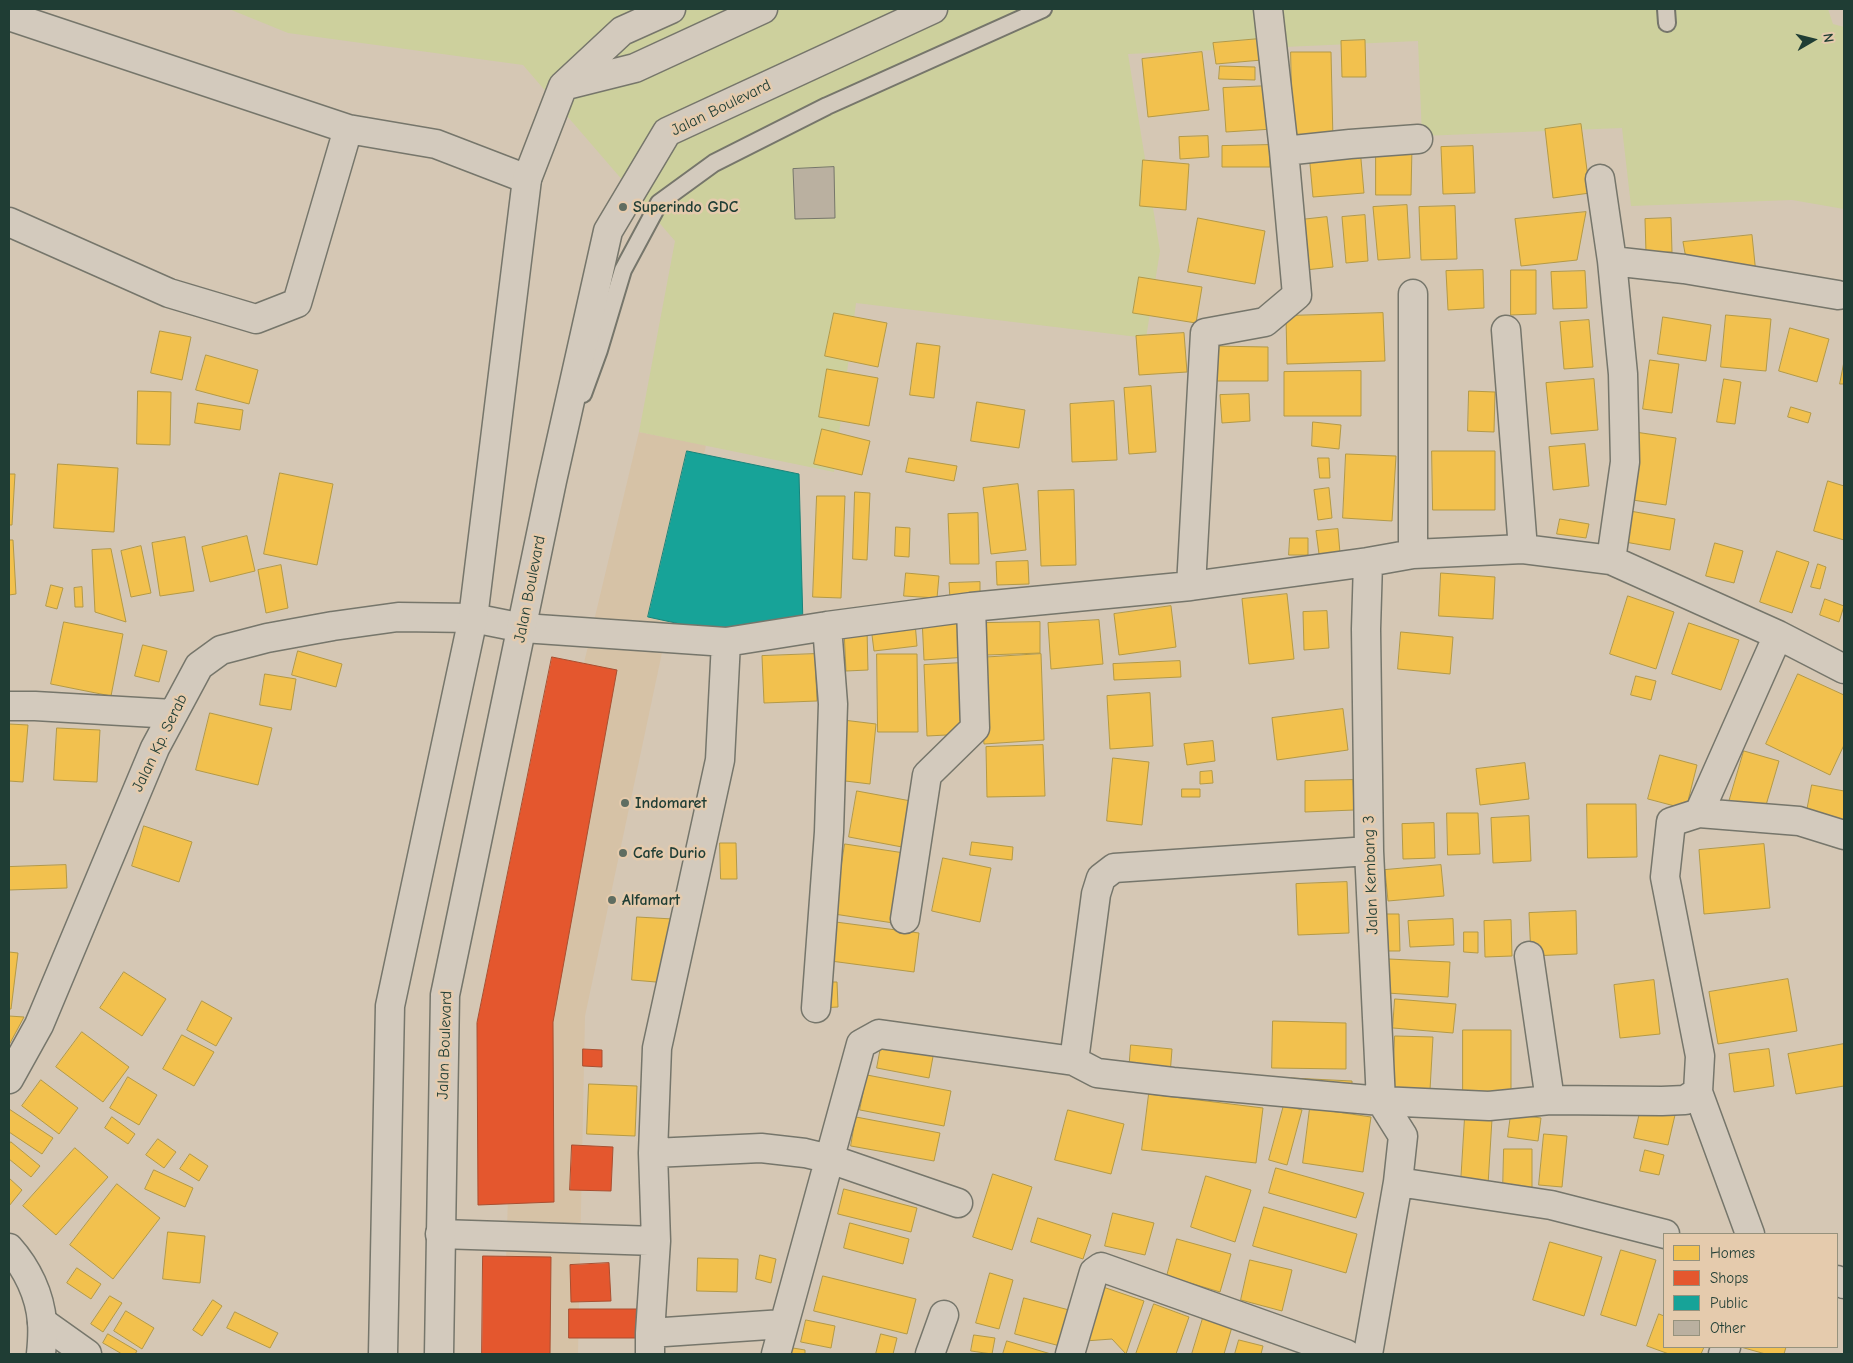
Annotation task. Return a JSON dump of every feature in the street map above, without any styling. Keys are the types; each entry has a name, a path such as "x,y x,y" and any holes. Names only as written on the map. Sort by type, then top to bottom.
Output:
{"street":[{"path":"383,1354 390,1006 473,618 527,179 563,86 622,31 671,9"},
{"path":"563,86 635,68 763,9"},
{"name":"Jalan Boulevard","path":"439,1354 445,995 523,628 552,481 608,231 667,132 933,9"},
{"path":"1191,586 1206,333 1265,322 1296,295 1284,151 1268,9"},
{"path":"9,16 348,129 436,144 527,179"},
{"path":"9,222 168,293 256,319 297,303 348,129"},
{"path":"1284,151 1418,139"},
{"path":"1600,179 1612,261 1623,374 1625,462 1610,560"},
{"path":"1612,261 1684,269 1838,295"},
{"path":"1413,294 1413,554"},
{"path":"1506,330 1524,549"},
{"name":"Jalan Kp. Serab","path":"9,1079 40,1025 155,748 199,666 221,650 267,638 388,618 473,618 523,628 726,642 827,626 971,607 1191,586 1413,554 1524,549 1610,560 1778,635 1844,668"},
{"name":"Jalan Kembang 3","path":"1368,562 1366,630 1369,851 1381,1101 1403,1136 1398,1182 1368,1354"},
{"path":"905,919 927,776 976,728 971,607"},
{"path":"816,1008 830,803 833,704 827,626"},
{"path":"1700,813 1778,635"},
{"path":"726,642 720,760 657,1048 653,1153 656,1241 650,1344 783,1324"},
{"path":"9,706 173,714"},
{"path":"1750,1233 1698,1092 1700,1056 1665,877 1671,822 1700,813 1799,820 1844,835"},
{"path":"1074,1061 1096,894 1101,878 1114,868 1369,851"},
{"path":"1529,956 1550,1100"},
{"path":"776,1354 861,1044 879,1034 1074,1061 1097,1073 1381,1101 1489,1106 1550,1100 1627,1102 1685,1100 1698,1092"},
{"path":"653,1153 761,1148 805,1153 830,1159 958,1203"},
{"path":"1398,1182 1551,1206 1663,1234"},
{"path":"440,1234 656,1241"},
{"path":"9,1248 18,1257 35,1289 42,1322 42,1354"},
{"path":"1070,1354 1094,1272 1101,1267 1346,1354"},
{"path":"930,1354 944,1314"},
{"path":"42,1322 87,1354"}],"lane":[{"path":"552,481 599,350 623,270 659,203 714,163 827,106 1043,9"}],"shaded area":[{"path":"639,432 706,445 585,1016 578,1354 503,1354 516,948"}],"green space":[{"path":"229,9 1828,9 1833,24 1844,27 1844,209 1792,200 1631,206 1622,128 1422,136 1418,41 1128,54 1160,251 1146,338 856,303 834,472 639,432 675,241 523,65 288,33"}],"building: Homes":[{"path":"1259,39 1262,60 1216,64 1213,43"},
{"path":"1365,40 1366,77 1342,77 1341,41"},
{"path":"1202,52 1209,110 1148,117 1142,59"},
{"path":"1291,52 1331,52 1333,141 1293,142"},
{"path":"1220,66 1255,67 1255,80 1219,79"},
{"path":"1270,86 1273,129 1226,132 1223,88"},
{"path":"1581,124 1590,193 1553,198 1545,129"},
{"path":"1208,136 1209,157 1180,159 1179,137"},
{"path":"1269,145 1270,167 1222,167 1222,146"},
{"path":"1376,146 1412,146 1411,195 1376,195"},
{"path":"1473,146 1475,193 1443,194 1441,147"},
{"path":"1360,148 1364,193 1313,197 1309,153"},
{"path":"1143,160 1189,164 1186,210 1140,206"},
{"path":"1407,205 1410,258 1378,260 1373,207"},
{"path":"1455,206 1457,259 1421,260 1419,207"},
{"path":"1586,212 1577,260 1521,266 1515,219"},
{"path":"1365,215 1368,261 1346,263 1342,217"},
{"path":"1327,217 1333,267 1296,271 1291,221"},
{"path":"1198,218 1265,231 1255,284 1188,272"},
{"path":"1671,218 1672,252 1646,253 1645,219"},
{"path":"1752,235 1756,274 1687,264 1683,242"},
{"path":"1483,270 1484,308 1448,310 1446,271"},
{"path":"1511,270 1536,270 1536,314 1511,315"},
{"path":"1585,271 1587,308 1553,309 1551,272"},
{"path":"1139,277 1202,287 1196,323 1133,313"},
{"path":"834,313 887,323 878,367 825,356"},
{"path":"1383,313 1385,361 1287,364 1286,316"},
{"path":"1726,315 1771,319 1766,371 1721,367"},
{"path":"1663,317 1711,325 1706,361 1658,354"},
{"path":"1589,320 1593,367 1564,369 1560,322"},
{"path":"1790,328 1829,339 1817,382 1779,371"},
{"path":"160,331 191,337 182,380 151,373"},
{"path":"1184,333 1187,372 1139,375 1136,336"},
{"path":"917,343 940,346 934,398 910,395"},
{"path":"1211,346 1268,347 1268,381 1210,381"},
{"path":"206,355 258,370 249,404 196,390"},
{"path":"1650,360 1679,364 1672,413 1643,409"},
{"path":"1844,362 1844,384 1840,384"},
{"path":"827,369 878,378 869,426 819,417"},
{"path":"1361,371 1361,416 1284,416 1284,372"},
{"path":"1594,379 1598,430 1551,434 1546,383"},
{"path":"1724,379 1741,382 1735,424 1717,422"},
{"path":"1151,386 1156,452 1129,454 1124,388"},
{"path":"138,391 171,392 170,445 137,444"},
{"path":"1469,391 1495,392 1494,432 1468,431"},
{"path":"1249,394 1250,421 1222,423 1220,395"},
{"path":"1114,401 1117,460 1072,462 1070,404"},
{"path":"977,402 1025,410 1019,448 971,441"},
{"path":"198,403 243,410 240,430 195,423"},
{"path":"1791,407 1811,413 1808,423 1788,417"},
{"path":"1313,422 1341,425 1339,449 1312,446"},
{"path":"822,429 870,441 862,475 814,464"},
{"path":"1635,432 1676,438 1666,505 1626,499"},
{"path":"1585,444 1589,486 1553,490 1549,447"},
{"path":"1432,451 1495,451 1495,510 1433,510"},
{"path":"1346,454 1396,456 1392,521 1343,518"},
{"path":"909,458 957,466 954,481 906,472"},
{"path":"1318,458 1329,458 1330,478 1320,478"},
{"path":"58,464 118,468 114,532 54,528"},
{"path":"280,473 333,484 317,565 264,554"},
{"path":"9,474 15,474 12,525 9,525"},
{"path":"1828,481 1844,486 1844,540 1814,531"},
{"path":"1018,484 1026,550 991,554 983,488"},
{"path":"1329,488 1332,518 1318,520 1314,490"},
{"path":"1074,490 1076,565 1041,566 1038,491"},
{"path":"855,492 870,493 867,560 853,559"},
{"path":"817,496 845,496 841,598 813,597"},
{"path":"1630,511 1675,519 1670,550 1625,542"},
{"path":"978,513 979,564 950,564 948,514"},
{"path":"1560,519 1589,524 1586,538 1557,534"},
{"path":"896,527 910,528 909,557 895,556"},
{"path":"1338,529 1340,553 1319,554 1316,531"},
{"path":"247,536 255,571 210,582 202,547"},
{"path":"185,537 194,591 160,596 152,543"},
{"path":"1290,538 1308,538 1308,555 1289,555"},
{"path":"9,540 13,540 16,594 9,595"},
{"path":"1715,543 1743,551 1734,583 1706,576"},
{"path":"141,546 151,593 131,597 121,551"},
{"path":"111,549 126,622 95,612 92,550"},
{"path":"1777,551 1809,562 1792,613 1760,602"},
{"path":"1028,561 1029,584 997,585 996,562"},
{"path":"1818,564 1826,567 1820,589 1811,587"},
{"path":"281,565 288,608 266,613 258,570"},
{"path":"906,573 939,576 937,598 904,596"},
{"path":"1441,573 1495,577 1493,619 1439,616"},
{"path":"980,582 980,598 950,599 949,583"},
{"path":"51,585 63,588 57,609 46,606"},
{"path":"82,587 83,607 75,607 74,588"},
{"path":"1287,594 1294,659 1249,664 1242,599"},
{"path":"1628,596 1674,612 1656,669 1610,654"},
{"path":"1825,599 1844,606 1839,622 1820,615"},
{"path":"1171,606 1176,647 1119,655 1114,614"},
{"path":"1327,611 1329,648 1304,650 1303,612"},
{"path":"965,616 967,657 924,660 922,618"},
{"path":"1099,620 1103,664 1051,669 1048,623"},
{"path":"64,622 123,634 111,696 51,684"},
{"path":"915,622 917,646 874,651 871,627"},
{"path":"1040,622 1040,653 987,655 986,623"},
{"path":"1689,623 1739,640 1721,690 1672,674"},
{"path":"867,629 868,670 846,671 844,630"},
{"path":"1401,632 1453,637 1450,674 1398,669"},
{"path":"143,645 167,651 159,682 135,676"},
{"path":"298,651 342,664 336,687 292,675"},
{"path":"815,654 817,701 764,703 762,656"},
{"path":"877,654 917,654 918,732 878,732"},
{"path":"1041,654 1044,740 984,744 977,658"},
{"path":"1180,661 1181,677 1114,680 1113,664"},
{"path":"962,663 966,734 927,736 924,665"},
{"path":"265,674 296,679 291,710 260,705"},
{"path":"1798,674 1844,695 1844,745 1830,775 1766,744"},
{"path":"1636,676 1656,681 1651,700 1631,695"},
{"path":"1150,693 1153,746 1110,749 1107,696"},
{"path":"1343,709 1348,750 1277,760 1272,718"},
{"path":"210,713 272,728 258,785 196,770"},
{"path":"843,720 876,724 870,784 837,780"},
{"path":"9,724 28,725 23,782 9,781"},
{"path":"57,728 100,730 97,782 54,780"},
{"path":"1213,741 1215,761 1187,765 1184,744"},
{"path":"1043,745 1045,796 987,797 986,747"},
{"path":"1744,751 1779,761 1764,812 1729,802"},
{"path":"1660,755 1697,765 1686,809 1648,799"},
{"path":"1113,758 1149,762 1142,825 1107,821"},
{"path":"1525,763 1529,799 1480,805 1476,769"},
{"path":"1212,771 1213,783 1200,784 1200,772"},
{"path":"1353,780 1354,810 1305,812 1305,781"},
{"path":"1812,785 1844,791 1844,829 1805,821"},
{"path":"1182,789 1200,789 1200,797 1182,797"},
{"path":"857,791 911,801 902,847 849,837"},
{"path":"1587,804 1636,804 1637,857 1588,858"},
{"path":"1447,813 1478,813 1480,854 1448,855"},
{"path":"1529,816 1531,861 1493,863 1491,818"},
{"path":"1434,823 1435,858 1403,859 1402,824"},
{"path":"144,826 192,842 179,882 132,866"},
{"path":"972,842 1013,847 1012,860 970,855"},
{"path":"720,843 736,843 737,879 721,879"},
{"path":"845,844 911,854 900,924 834,914"},
{"path":"1764,844 1770,908 1704,914 1699,850"},
{"path":"943,858 991,868 980,922 932,911"},
{"path":"66,865 67,888 9,890 9,867"},
{"path":"1441,865 1444,896 1388,901 1385,870"},
{"path":"1347,882 1349,933 1298,935 1296,884"},
{"path":"1576,911 1577,954 1531,956 1529,913"},
{"path":"1378,914 1399,914 1400,951 1379,951"},
{"path":"637,917 673,919 668,983 632,980"},
{"path":"1453,919 1454,945 1410,947 1408,921"},
{"path":"1511,920 1512,956 1485,957 1484,921"},
{"path":"828,921 919,933 914,972 823,960"},
{"path":"1464,932 1478,932 1478,953 1464,952"},
{"path":"9,952 18,953 11,1009 9,1009"},
{"path":"1389,959 1450,962 1448,997 1387,993"},
{"path":"124,972 166,999 142,1036 100,1008"},
{"path":"1788,979 1797,1031 1718,1044 1709,992"},
{"path":"1654,980 1660,1034 1620,1038 1614,985"},
{"path":"819,982 837,982 838,1007 820,1008"},
{"path":"1395,999 1456,1004 1453,1033 1393,1028"},
{"path":"202,1001 232,1018 216,1046 187,1030"},
{"path":"9,1016 24,1017 9,1045"},
{"path":"1273,1021 1346,1023 1346,1069 1272,1068"},
{"path":"1463,1030 1511,1030 1511,1093 1463,1092"},
{"path":"82,1032 129,1067 103,1102 56,1067"},
{"path":"182,1035 214,1052 194,1086 163,1069"},
{"path":"883,1036 935,1046 929,1078 877,1068"},
{"path":"1395,1036 1433,1037 1430,1090 1393,1088"},
{"path":"1844,1044 1844,1086 1796,1094 1788,1054"},
{"path":"1131,1045 1172,1049 1170,1075 1129,1072"},
{"path":"1769,1049 1774,1086 1734,1092 1729,1054"},
{"path":"867,1075 951,1091 944,1126 860,1110"},
{"path":"128,1077 157,1095 139,1125 110,1108"},
{"path":"1291,1078 1352,1081 1352,1093 1290,1090"},
{"path":"41,1080 78,1108 59,1134 22,1106"},
{"path":"589,1084 637,1086 635,1136 587,1134"},
{"path":"1149,1094 1263,1108 1256,1163 1142,1150"},
{"path":"1284,1105 1302,1110 1287,1165 1269,1160"},
{"path":"1310,1108 1371,1117 1363,1172 1303,1163"},
{"path":"1641,1108 1675,1115 1668,1145 1634,1138"},
{"path":"9,1109 53,1138 42,1154 9,1132"},
{"path":"1068,1110 1124,1124 1111,1174 1055,1160"},
{"path":"1511,1114 1541,1118 1538,1141 1508,1137"},
{"path":"112,1117 135,1134 128,1144 105,1128"},
{"path":"856,1117 940,1133 934,1161 851,1146"},
{"path":"1465,1117 1492,1119 1488,1185 1461,1183"},
{"path":"1544,1134 1567,1136 1562,1187 1539,1185"},
{"path":"158,1139 176,1152 164,1168 146,1155"},
{"path":"11,1142 40,1166 31,1177 9,1159 9,1145"},
{"path":"75,1148 108,1177 56,1235 23,1206"},
{"path":"1504,1149 1532,1149 1532,1192 1503,1191"},
{"path":"1645,1150 1664,1155 1659,1175 1640,1171"},
{"path":"190,1154 208,1166 199,1181 180,1169"},
{"path":"1276,1168 1364,1193 1356,1218 1269,1193"},
{"path":"154,1170 193,1188 185,1207 145,1189"},
{"path":"993,1174 1032,1187 1012,1250 973,1237"},
{"path":"1206,1176 1251,1190 1235,1242 1191,1227"},
{"path":"9,1178 22,1190 9,1206"},
{"path":"117,1184 160,1218 113,1279 70,1245"},
{"path":"844,1189 917,1208 911,1232 838,1214"},
{"path":"1264,1207 1357,1234 1346,1273 1253,1246"},
{"path":"1113,1213 1154,1223 1145,1255 1105,1246"},
{"path":"1038,1218 1091,1235 1083,1259 1031,1242"},
{"path":"850,1223 909,1239 903,1264 844,1248"},
{"path":"168,1232 205,1236 200,1283 163,1279"},
{"path":"1177,1239 1231,1254 1220,1292 1167,1276"},
{"path":"1550,1242 1602,1257 1584,1316 1533,1300"},
{"path":"1621,1250 1656,1260 1636,1326 1601,1315"},
{"path":"760,1255 776,1259 771,1283 756,1279"},
{"path":"698,1258 738,1259 737,1292 697,1291"},
{"path":"1250,1260 1292,1270 1282,1311 1241,1300"},
{"path":"77,1268 101,1284 91,1299 67,1283"},
{"path":"990,1273 1013,1280 999,1329 976,1323"},
{"path":"823,1276 916,1299 907,1334 814,1311"},
{"path":"1103,1287 1144,1301 1126,1354 1112,1339 1085,1341"},
{"path":"110,1296 122,1303 103,1332 91,1324"},
{"path":"1024,1298 1069,1310 1060,1346 1015,1334"},
{"path":"213,1300 222,1306 202,1336 193,1330"},
{"path":"1154,1304 1189,1317 1176,1354 1136,1354"},
{"path":"126,1311 154,1328 142,1349 114,1331"},
{"path":"235,1312 278,1333 270,1348 227,1328"},
{"path":"1659,1314 1663,1316 1663,1348 1704,1348 1701,1354 1669,1354 1647,1346"},
{"path":"1203,1318 1232,1327 1224,1354 1192,1354"},
{"path":"806,1320 835,1326 831,1348 801,1342"},
{"path":"108,1334 137,1351 135,1354 122,1354 103,1343"},
{"path":"881,1334 897,1338 893,1354 876,1354"},
{"path":"974,1335 995,1338 992,1354 971,1351"},
{"path":"1239,1340 1263,1346 1261,1354 1235,1354"},
{"path":"1007,1341 1051,1354 1003,1354"},
{"path":"781,1346 805,1350 805,1354 780,1354"},
{"path":"1745,1348 1786,1348 1784,1354 1766,1354"}],"building: Shops":[{"path":"552,657 617,670 553,1022 554,1202 478,1205 477,1023"},
{"path":"583,1049 602,1050 602,1067 583,1066"},
{"path":"572,1145 613,1147 611,1191 570,1190"},
{"path":"483,1256 551,1257 550,1354 482,1354"},
{"path":"609,1263 611,1301 571,1302 570,1265"},
{"path":"569,1309 638,1309 638,1338 569,1338"}],"building: Public":[{"path":"687,451 799,474 803,625 717,632 648,617"}],"building: Other":[{"path":"834,167 835,218 795,219 793,169"}],"place":[{"name":"Superindo GDC","path":"623,207"},
{"name":"Indomaret","path":"625,803"},
{"name":"Cafe Durio","path":"623,853"},
{"name":"Alfamart","path":"612,900"}]}
